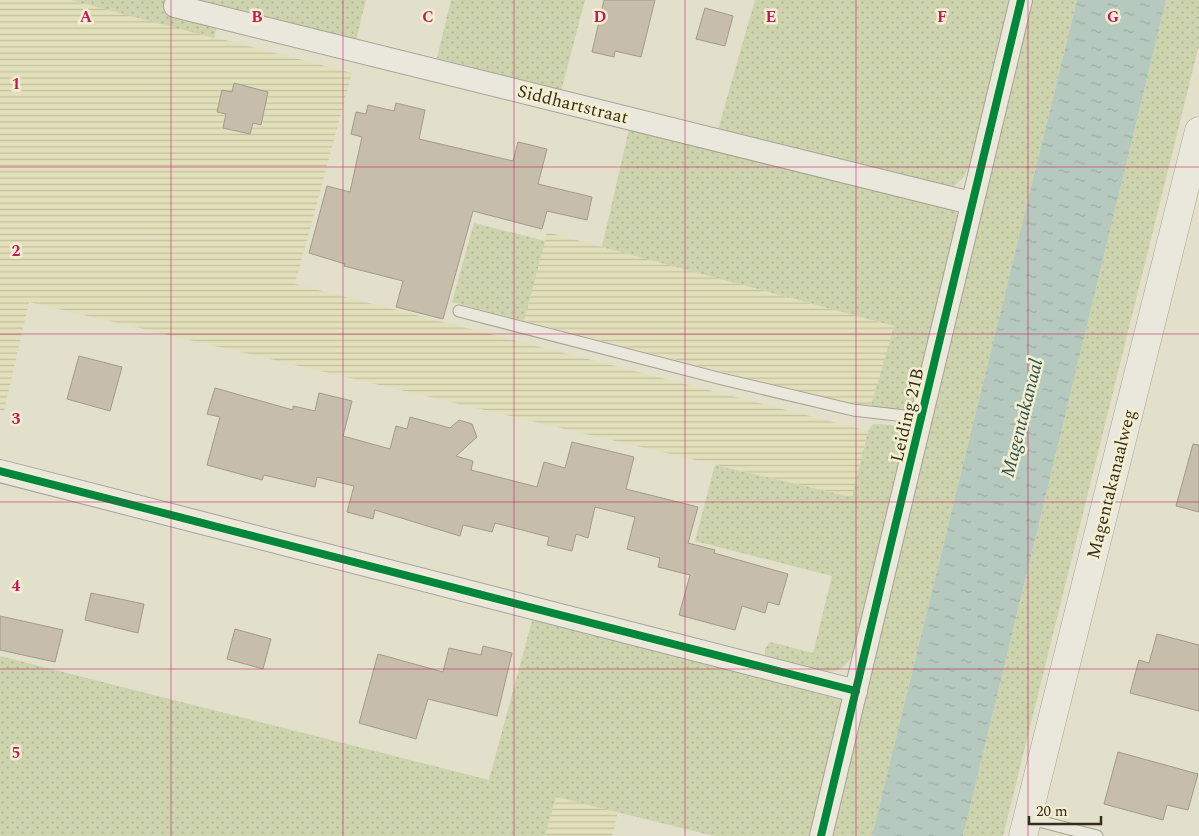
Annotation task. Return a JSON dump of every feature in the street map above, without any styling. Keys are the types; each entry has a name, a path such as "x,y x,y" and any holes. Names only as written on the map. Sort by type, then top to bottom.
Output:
{"street":[{"name":"Leiding 21B","path":"821,836 1021,0"},
{"name":"Siddhartstraat","path":"175,6 971,203"},
{"name":"Magentakanaalweg","path":"1025,827 1199,131"},
{"path":"0,471 856,691"}],"lane":[{"path":"460,311 713,377 844,408 922,418"},
{"path":"1025,827 1097,836"}],"shaded area":[{"path":"0,0 71,0 352,73 295,284 868,431 852,497 29,302 4,411 0,410"},
{"path":"547,232 894,326 871,406 830,399 524,321"},
{"path":"556,797 618,812 612,836 545,836"}],"green space":[{"path":"71,0 366,0 356,40 223,6 214,38"},
{"path":"451,0 585,0 561,91 437,58"},
{"path":"755,0 1012,0 973,158 963,178 952,188 717,133"},
{"path":"1032,0 1077,0 872,836 830,836"},
{"path":"1166,0 1199,0 1199,45 1003,836 963,836"},
{"path":"630,125 947,204 957,213 959,221 918,402 907,408 896,410 871,406 894,326 602,247"},
{"path":"474,223 545,241 524,321 452,302"},
{"path":"873,424 899,427 908,432 911,437 861,639 848,662 834,671 825,672 804,669 765,657 765,648 770,642 813,653 832,576 695,541 715,465 852,497 868,431"},
{"path":"533,617 841,697 844,706 811,836 714,836 556,797 545,836 0,836 0,656 489,780"}],"water":[{"name":"Magentakanaal","path":"1077,0 1166,0 963,836 872,836"}],"building":[{"path":"604,0 655,0 641,57 615,51 614,57 592,52"},
{"path":"705,8 733,16 725,46 696,39"},
{"path":"234,83 268,92 261,125 253,123 250,134 223,128 226,114 217,112 222,90 232,92"},
{"path":"396,103 425,110 419,139 513,161 518,142 547,149 538,184 592,197 587,220 547,211 542,229 473,211 443,319 396,307 403,281 344,266 345,264 309,253 327,186 350,192 362,137 351,134 356,112 366,114 368,105 394,111"},
{"path":"79,356 122,367 110,411 67,399"},
{"path":"215,388 293,410 293,406 315,411 319,393 352,401 343,436 390,449 396,426 407,429 410,417 450,428 459,420 472,424 477,437 456,456 473,461 471,470 537,487 544,462 565,468 572,442 634,457 626,489 698,507 688,543 715,550 714,553 788,574 779,605 768,602 765,613 742,606 735,630 679,615 690,575 658,567 660,558 627,549 635,517 595,507 588,538 576,534 572,551 547,545 549,537 495,523 492,532 463,525 460,536 375,510 373,519 347,512 354,486 317,477 315,487 264,475 262,480 207,465 220,417 207,414"},
{"path":"1193,444 1199,445 1199,512 1176,506"},
{"path":"91,593 144,604 138,633 85,620"},
{"path":"0,616 63,630 55,662 0,650"},
{"path":"235,629 271,639 263,669 227,659"},
{"path":"1157,634 1199,645 1199,711 1130,693 1139,660 1149,663"},
{"path":"483,646 512,653 497,716 428,699 416,739 359,723 378,654 443,672 449,648 481,655"},
{"path":"1118,752 1198,774 1188,810 1167,805 1163,820 1104,804"}],"cycle path":[{"path":"821,836 1021,0"},
{"path":"0,471 856,691"}]}
